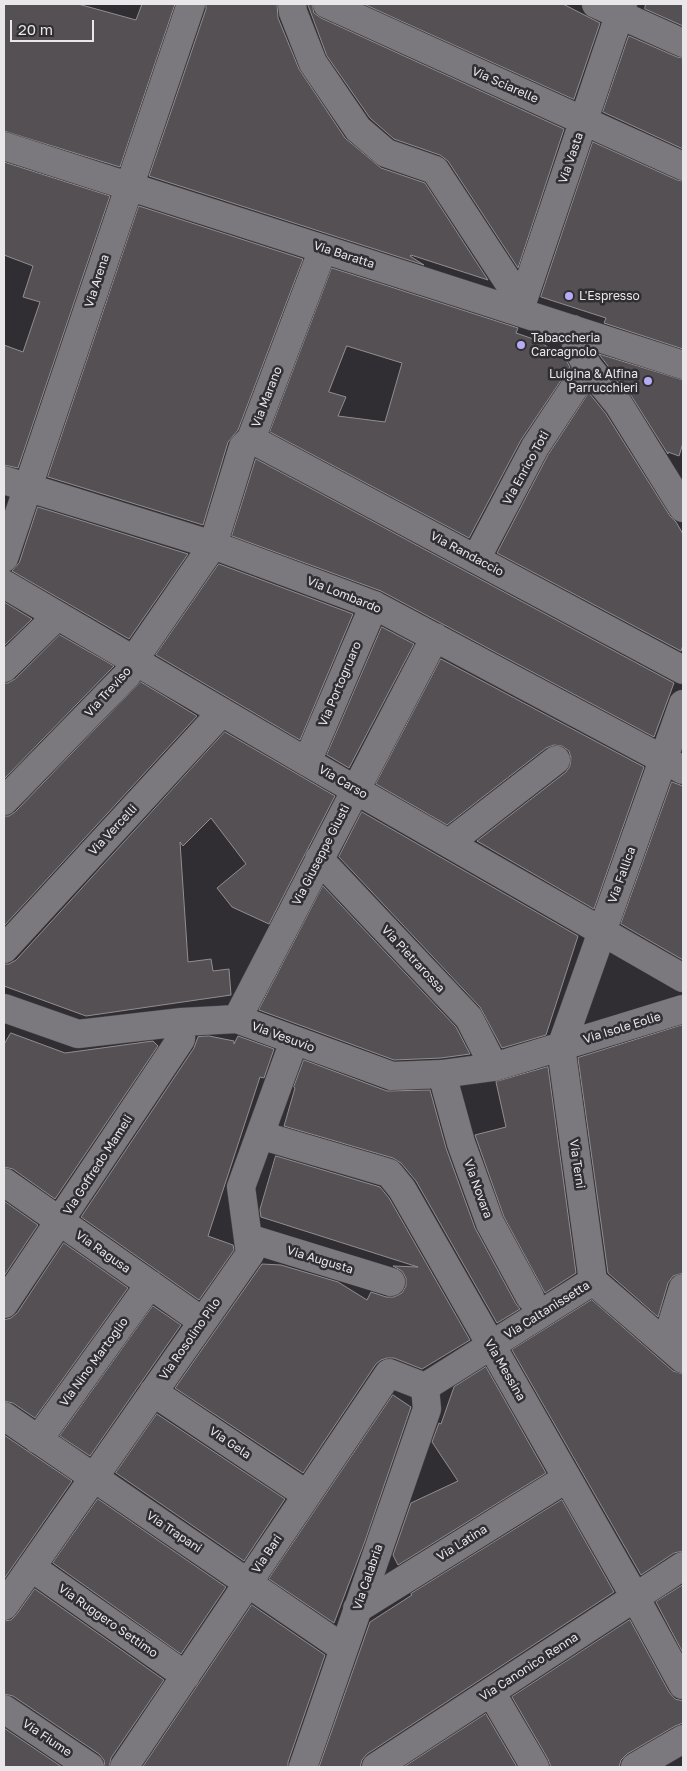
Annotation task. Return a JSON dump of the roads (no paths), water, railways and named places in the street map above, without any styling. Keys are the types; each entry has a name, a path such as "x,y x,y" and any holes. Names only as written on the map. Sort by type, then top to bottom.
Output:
{"street":[{"name":"Via Arena","path":"4,558 16,484 129,186 190,4"},
{"path":"292,4 293,12 313,63 358,130 386,153 434,170 510,283"},
{"name":"Via Sciarelle","path":"327,4 683,166"},
{"path":"613,7 683,43"},
{"name":"Via Vasta","path":"519,312 584,121 613,7"},
{"name":"Via Baratta","path":"4,146 683,365"},
{"name":"Via Marano","path":"213,545 243,447 251,439 323,249"},
{"path":"573,329 577,349 589,368 619,405 683,508"},
{"name":"Via Enrico Toti","path":"476,559 535,447 580,380"},
{"name":"Via Randaccio","path":"251,439 683,670"},
{"name":"Via Lombardo","path":"16,484 213,545 374,605 673,765"},
{"name":"Via Treviso","path":"4,801 127,674 142,648 213,545"},
{"name":"Via Carso","path":"4,584 355,790 683,978"},
{"name":"Via Portogruaro","path":"307,762 374,605"},
{"path":"4,668 58,616"},
{"name":"Via Giuseppe Giusti","path":"237,1020 435,637"},
{"name":"Via Fallica","path":"561,1047 602,931 673,765 683,704"},
{"name":"Via Vercelli","path":"4,949 222,712"},
{"path":"449,843 556,760"},
{"name":"Via Pietrarossa","path":"319,859 468,1018 494,1067"},
{"name":"Via Isole Eolie","path":"561,1047 683,1009"},
{"name":"Via Vesuvio","path":"6,1012 78,1034 182,1022 237,1020 392,1076 442,1074 494,1067 561,1047"},
{"name":"Via Goffredo Mameli","path":"4,1304 181,1039 182,1022"},
{"name":"Via Rosolino Pilo","path":"4,1606 250,1254 242,1187 294,1041"},
{"name":"Via Terni","path":"561,1047 593,1281"},
{"name":"Via Novara","path":"442,1074 460,1143 490,1223 530,1297"},
{"name":"Via Messina","path":"260,1135 388,1173 402,1189 635,1597 683,1685"},
{"name":"Via Ragusa","path":"4,1182 202,1322"},
{"name":"Via Augusta","path":"248,1238 392,1282"},
{"name":"Via Caltanissetta","path":"425,1387 593,1281 674,1351"},
{"name":"Via Nino Martoglio","path":"38,1440 150,1284"},
{"path":"674,1351 683,1288"},
{"name":"Via Bari","path":"124,1767 389,1373 425,1387"},
{"name":"Via Calabria","path":"303,1767 427,1409 425,1387"},
{"name":"Via Gela","path":"153,1392 308,1494"},
{"name":"Via Trapani","path":"4,1416 343,1648"},
{"name":"Via Latina","path":"357,1609 567,1478"},
{"name":"Via Canonico Renna","path":"376,1767 683,1566"},
{"name":"Via Ruggero Settimo","path":"31,1567 186,1676"},
{"path":"491,1692 534,1767"},
{"name":"Via Fiume","path":"4,1708 90,1767"},
{"path":"635,1767 683,1739"}],"place":[{"name":"L'Espresso","path":"569,296"},
{"name":"Tabaccheria Carcagnolo","path":"521,345"},
{"name":"Luigina & Alfina Parrucchieri","path":"648,381"}]}
